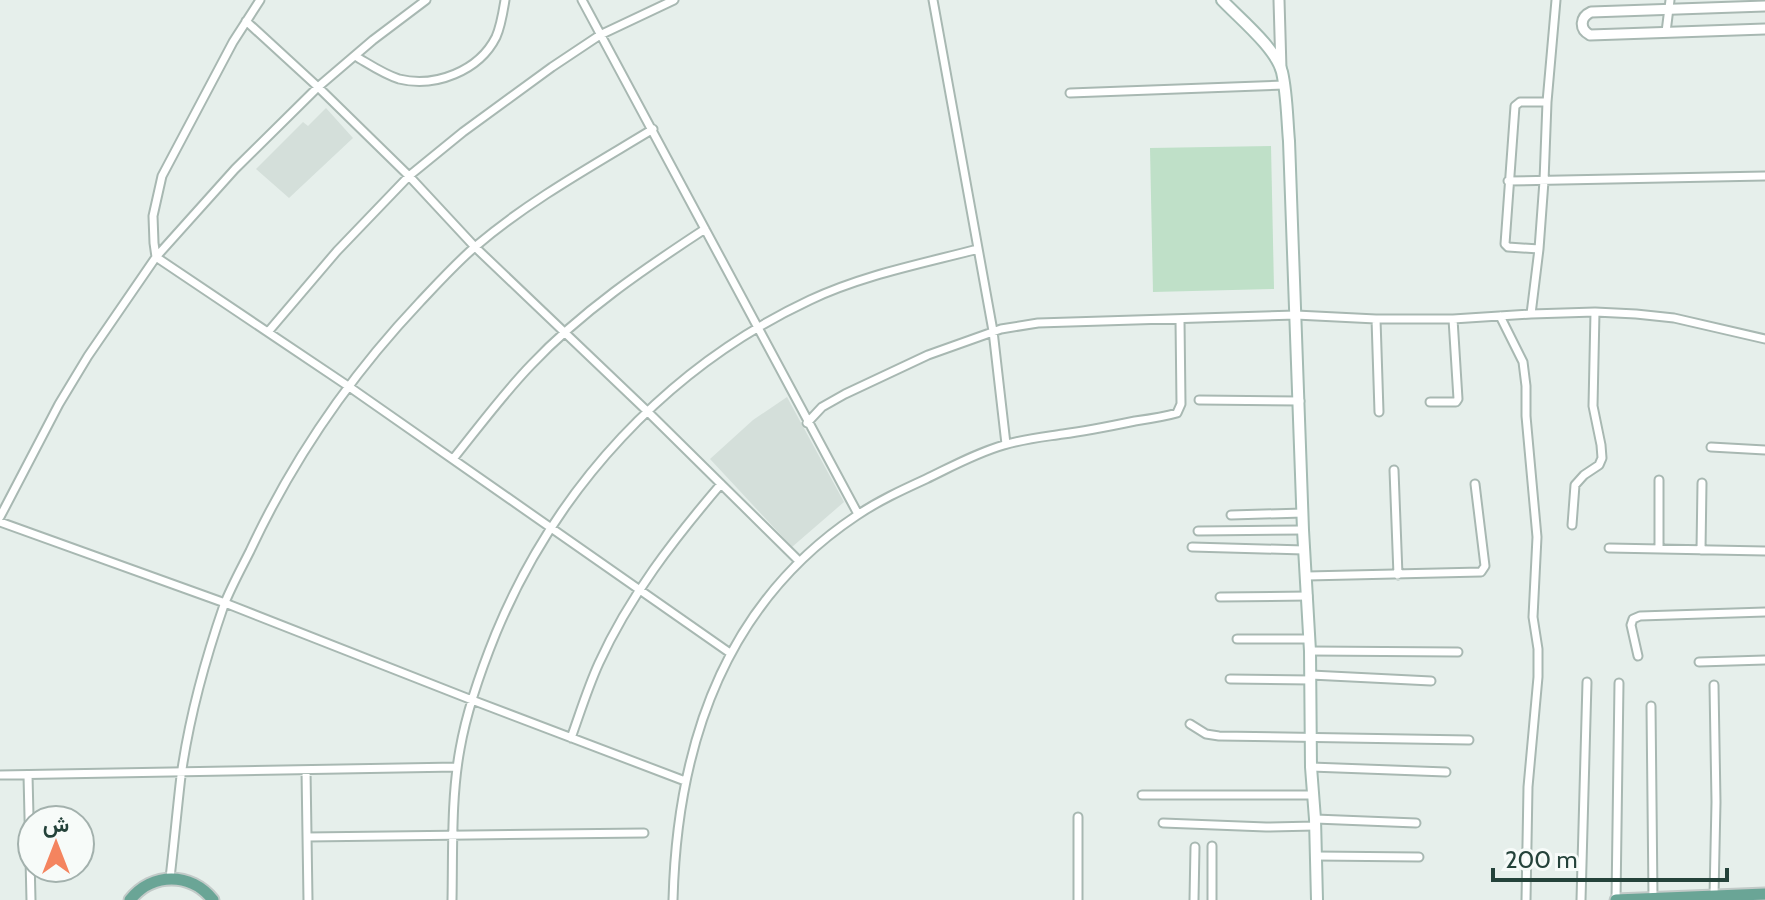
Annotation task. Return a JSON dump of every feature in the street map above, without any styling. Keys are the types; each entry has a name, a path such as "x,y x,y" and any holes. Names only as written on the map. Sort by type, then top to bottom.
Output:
{"main road":[{"path":"1222,0 1263,41 1281,69 1284,85 1308,596 1317,900"},
{"path":"130,900 146,885 170,878 195,884 213,900"},
{"path":"1616,900 1765,894"}],"street":[{"path":"260,0 162,176 153,216 156,257 348,386 730,653"},
{"path":"426,0 318,87 235,169 156,257 59,404 0,519 685,781"},
{"path":"355,56 400,79 433,80 449,76 476,62 487,50 502,20 505,0"},
{"path":"582,0 858,514"},
{"path":"268,332 337,251 409,176 469,127 600,35 674,0"},
{"path":"933,0 993,331 1006,444"},
{"path":"1279,0 1281,69"},
{"path":"1531,314 1539,249 1556,0"},
{"path":"1765,6 1670,5 1591,12 1581,23 1590,35 1765,29"},
{"path":"1666,32 1670,5"},
{"path":"246,21 318,87 409,176 475,247 799,561"},
{"path":"1070,93 1284,85"},
{"path":"1539,249 1506,246 1508,181 1515,106 1520,102 1547,102"},
{"path":"170,878 182,773 195,704 225,603 287,477 313,435 348,386 407,315 475,247 519,212 653,129"},
{"path":"1508,181 1765,176"},
{"path":"453,459 530,366 565,333 638,273 705,229"},
{"path":"452,900 457,767 472,700 485,660 517,588 551,528 592,471 647,411 697,369 759,327 810,300 858,281 978,249"},
{"path":"807,423 822,407 928,355 993,331 1038,323 1296,315 1453,319 1595,312 1674,318 1765,339"},
{"path":"1572,525 1575,485 1599,465 1602,458 1593,406 1595,312"},
{"path":"1500,316 1523,362 1537,537 1533,617 1538,677 1528,787 1526,900"},
{"path":"1376,319 1379,412"},
{"path":"1430,402 1451,403 1458,399 1453,319"},
{"path":"673,900 685,781 707,706 730,653 775,586 799,561 858,514 987,450 1177,413 1181,404 1180,320"},
{"path":"1199,400 1300,401"},
{"path":"1711,447 1765,450"},
{"path":"1394,470 1398,575"},
{"path":"1659,480 1659,549"},
{"path":"1701,550 1702,483"},
{"path":"571,738 599,664 640,590 685,527 721,484"},
{"path":"1307,576 1481,572 1485,566 1475,484"},
{"path":"1231,515 1303,513"},
{"path":"1198,531 1303,530"},
{"path":"1192,547 1304,550"},
{"path":"1609,548 1765,551"},
{"path":"1220,597 1308,596"},
{"path":"1638,656 1631,625 1633,619 1640,616 1765,612"},
{"path":"1237,639 1458,652"},
{"path":"1699,662 1765,660"},
{"path":"1230,679 1431,681"},
{"path":"1581,900 1587,682"},
{"path":"1616,900 1619,683"},
{"path":"1714,685 1714,896"},
{"path":"1647,898 1651,706"},
{"path":"1190,724 1206,734 1219,736 1469,740"},
{"path":"0,775 457,767"},
{"path":"1311,767 1446,772"},
{"path":"306,770 308,900"},
{"path":"28,775 31,900"},
{"path":"1142,795 1314,795"},
{"path":"1078,817 1078,900"},
{"path":"1163,823 1266,827 1315,823 1416,823"},
{"path":"307,837 644,833"},
{"path":"1212,846 1212,900"},
{"path":"1194,900 1195,847"},
{"path":"1316,856 1419,857"}],"shaded area":[{"path":"326,108 353,138 289,198 256,169 303,122 308,126"},
{"path":"787,397 844,502 792,547 710,459 753,420"}],"green space":[{"path":"1271,146 1274,289 1153,292 1150,148"}]}
